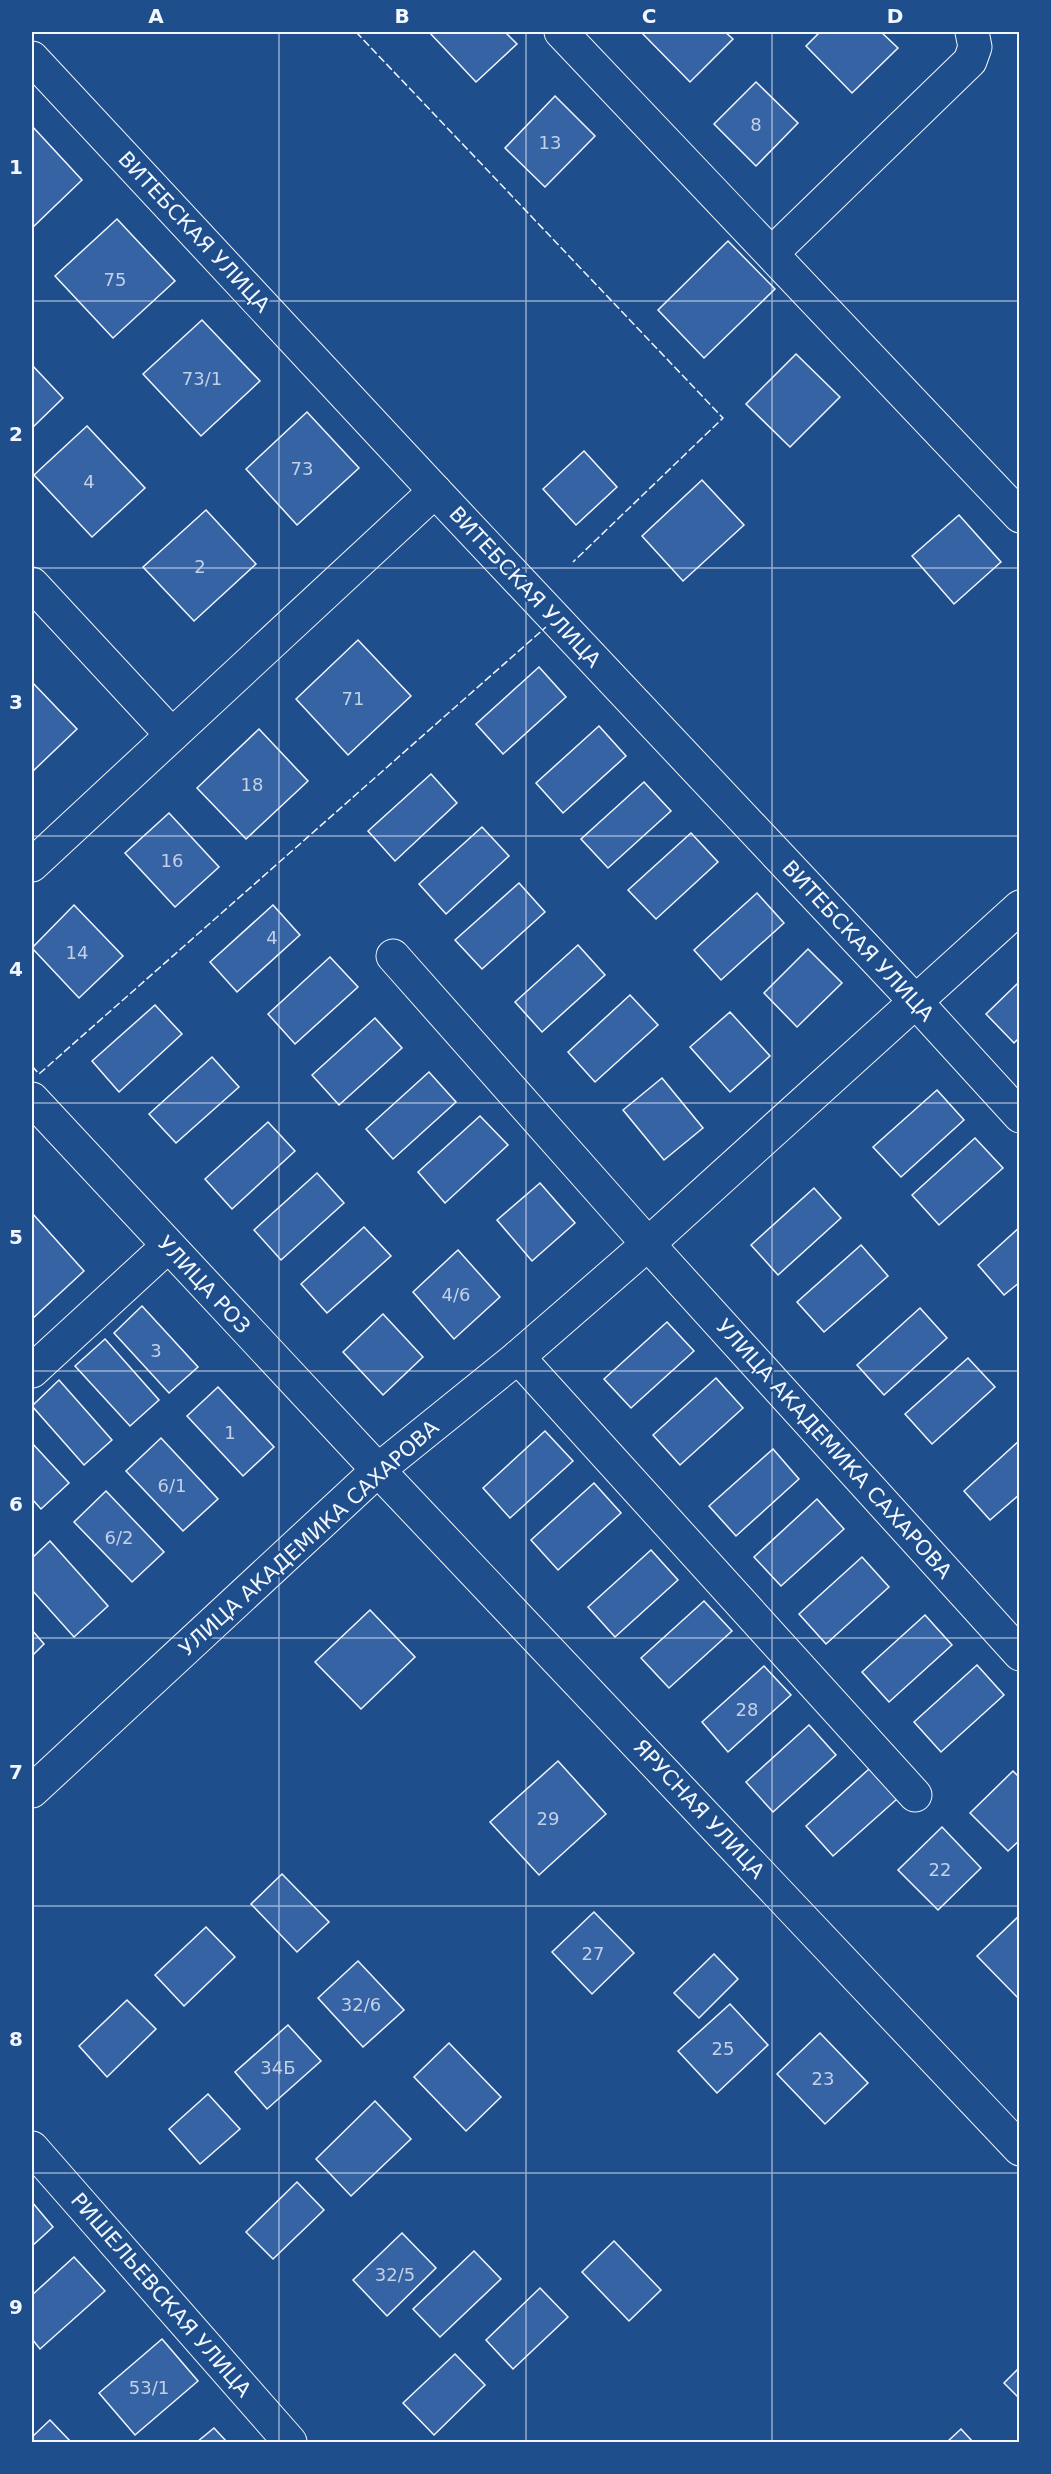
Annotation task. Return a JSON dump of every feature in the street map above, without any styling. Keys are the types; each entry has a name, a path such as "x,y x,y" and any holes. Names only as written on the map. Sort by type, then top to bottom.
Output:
{"street":[{"path":"561,32 1020,516"},
{"path":"772,253 970,61 975,47 972,32"},
{"name":"ВИТЕБСКАЯ УЛИЦА","path":"32,58 435,491 917,1003 1020,1116"},
{"path":"32,865 435,491"},
{"path":"32,584 172,735"},
{"name":"УЛИЦА АКАДЕМИКА САХАРОВА","path":"32,1791 378,1470 518,1357 648,1244 917,1003 1020,907"},
{"name":"УЛИЦА АКАДЕМИКА САХАРОВА","path":"393,956 648,1244 1020,1653"},
{"name":"УЛИЦА РОЗ","path":"32,1099 378,1470"},
{"path":"32,1371 168,1246"},
{"path":"518,1357 915,1795"},
{"name":"ЯРУСНАЯ УЛИЦА","path":"378,1470 1020,2149"},
{"name":"РИШЕЛЬЕВСКАЯ УЛИЦА","path":"32,2148 290,2442"}],"building":[{"path":"429,32 505,32 517,44 476,82"},
{"path":"641,32 725,32 733,39 690,82"},
{"path":"820,32 881,32 898,48 852,93 806,46"},
{"path":"756,82 798,123 756,166 714,124"},
{"path":"555,96 595,136 545,187 505,148"},
{"path":"32,126 82,180 32,228"},
{"path":"117,219 175,281 113,338 55,276"},
{"path":"728,241 775,289 704,358 658,310"},
{"path":"202,320 260,381 201,436 143,374"},
{"path":"796,354 840,397 790,447 746,404"},
{"path":"32,365 63,398 32,428"},
{"path":"307,412 359,468 297,525 246,469"},
{"path":"87,426 145,488 92,537 34,475"},
{"path":"584,451 617,487 576,525 543,489"},
{"path":"702,480 744,525 683,581 642,536"},
{"path":"206,510 256,564 194,621 143,567"},
{"path":"959,515 1001,562 954,604 912,556"},
{"path":"358,640 411,696 348,755 296,699"},
{"path":"539,667 566,697 503,754 476,724"},
{"path":"32,682 77,729 32,772"},
{"path":"599,726 626,756 563,813 536,783"},
{"path":"259,729 308,781 246,839 197,788"},
{"path":"431,774 457,803 395,861 368,831"},
{"path":"644,782 671,811 608,868 581,839"},
{"path":"169,813 219,867 175,907 125,853"},
{"path":"482,827 509,856 446,914 419,884"},
{"path":"691,833 718,862 656,919 628,890"},
{"path":"519,883 545,912 482,969 455,940"},
{"path":"757,893 784,923 721,980 694,950"},
{"path":"74,905 123,956 79,998 32,948"},
{"path":"273,905 300,935 237,992 210,962"},
{"path":"578,945 605,975 542,1032 515,1002"},
{"path":"808,949 842,983 797,1027 764,993"},
{"path":"330,957 358,987 295,1044 268,1014"},
{"path":"1020,981 1020,1037 1014,1043 986,1014"},
{"path":"630,995 658,1025 595,1082 568,1052"},
{"path":"155,1005 182,1034 119,1092 92,1061"},
{"path":"730,1012 770,1056 730,1092 690,1047"},
{"path":"375,1018 402,1048 339,1105 312,1075"},
{"path":"212,1057 239,1087 176,1143 149,1114"},
{"path":"429,1072 456,1102 393,1159 366,1129"},
{"path":"662,1078 703,1128 664,1160 623,1110"},
{"path":"937,1090 964,1120 901,1177 873,1147"},
{"path":"480,1116 508,1145 445,1203 418,1172"},
{"path":"268,1122 295,1151 232,1209 205,1179"},
{"path":"975,1138 1003,1168 939,1225 912,1195"},
{"path":"317,1173 344,1203 281,1260 254,1230"},
{"path":"540,1183 575,1223 532,1261 497,1220"},
{"path":"814,1188 841,1218 778,1275 751,1245"},
{"path":"32,1213 84,1271 32,1319"},
{"path":"364,1227 391,1256 327,1313 301,1284"},
{"path":"1020,1227 1020,1282 1004,1295 978,1265"},
{"path":"861,1245 888,1276 824,1332 797,1302"},
{"path":"458,1250 500,1297 454,1339 413,1292"},
{"path":"142,1306 198,1367 169,1393 114,1333"},
{"path":"920,1308 947,1338 884,1395 857,1365"},
{"path":"383,1314 423,1357 383,1395 343,1352"},
{"path":"667,1322 694,1351 631,1408 604,1379"},
{"path":"105,1339 159,1400 130,1426 75,1366"},
{"path":"968,1358 995,1387 932,1444 905,1414"},
{"path":"716,1378 743,1408 680,1465 653,1435"},
{"path":"59,1380 112,1440 84,1465 32,1406"},
{"path":"218,1387 274,1447 243,1476 187,1416"},
{"path":"545,1431 573,1461 510,1518 483,1488"},
{"path":"161,1438 218,1499 183,1531 126,1471"},
{"path":"1020,1440 1020,1494 990,1520 964,1491"},
{"path":"32,1443 69,1483 41,1509 32,1499"},
{"path":"773,1449 799,1479 736,1536 709,1506"},
{"path":"594,1483 621,1513 558,1570 531,1540"},
{"path":"106,1491 164,1552 132,1582 74,1522"},
{"path":"817,1499 844,1529 781,1586 754,1557"},
{"path":"50,1541 108,1606 74,1637 32,1590 32,1558"},
{"path":"651,1550 678,1580 615,1637 588,1607"},
{"path":"862,1557 889,1587 826,1644 799,1614"},
{"path":"704,1601 732,1631 669,1688 641,1658"},
{"path":"370,1610 415,1657 361,1709 315,1662"},
{"path":"925,1615 952,1645 889,1702 862,1672"},
{"path":"32,1630 44,1644 32,1656"},
{"path":"977,1665 1004,1695 941,1752 914,1722"},
{"path":"764,1666 791,1695 728,1752 702,1722"},
{"path":"809,1725 836,1755 773,1812 746,1782"},
{"path":"558,1761 606,1814 539,1875 490,1822"},
{"path":"869,1769 897,1799 833,1856 806,1826"},
{"path":"1013,1771 1020,1778 1020,1840 1008,1851 970,1813"},
{"path":"942,1827 981,1868 938,1910 898,1870"},
{"path":"282,1874 329,1922 297,1952 251,1904"},
{"path":"594,1912 634,1953 592,1994 552,1952"},
{"path":"1020,1915 1020,1999 1019,1999 977,1956"},
{"path":"206,1927 235,1957 184,2006 155,1975"},
{"path":"714,1954 738,1979 699,2018 674,1993"},
{"path":"358,1961 404,2010 363,2047 318,1998"},
{"path":"127,2000 156,2029 107,2077 79,2046"},
{"path":"730,2004 768,2045 717,2093 678,2051"},
{"path":"288,2025 321,2061 267,2109 235,2072"},
{"path":"820,2033 868,2083 825,2124 777,2074"},
{"path":"449,2043 501,2097 466,2131 414,2077"},
{"path":"208,2094 240,2129 200,2164 169,2129"},
{"path":"375,2101 411,2139 351,2196 316,2159"},
{"path":"297,2182 324,2210 273,2259 246,2232"},
{"path":"32,2202 53,2227 32,2246"},
{"path":"402,2233 436,2268 387,2316 353,2280"},
{"path":"614,2241 661,2290 629,2321 582,2272"},
{"path":"474,2251 501,2279 440,2337 413,2309"},
{"path":"74,2257 105,2291 40,2349 32,2339 32,2295"},
{"path":"540,2288 568,2317 513,2369 486,2340"},
{"path":"162,2339 198,2381 135,2435 99,2393"},
{"path":"455,2354 485,2385 434,2435 403,2403"},
{"path":"1020,2367 1020,2399 1004,2383"},
{"path":"50,2420 71,2442 32,2442 32,2437"},
{"path":"214,2428 227,2442 197,2442"},
{"path":"961,2429 973,2442 947,2442"}],"fence":[{"path":"356,32 723,418 573,562"},
{"path":"32,1066 39,1074 546,627"}]}
